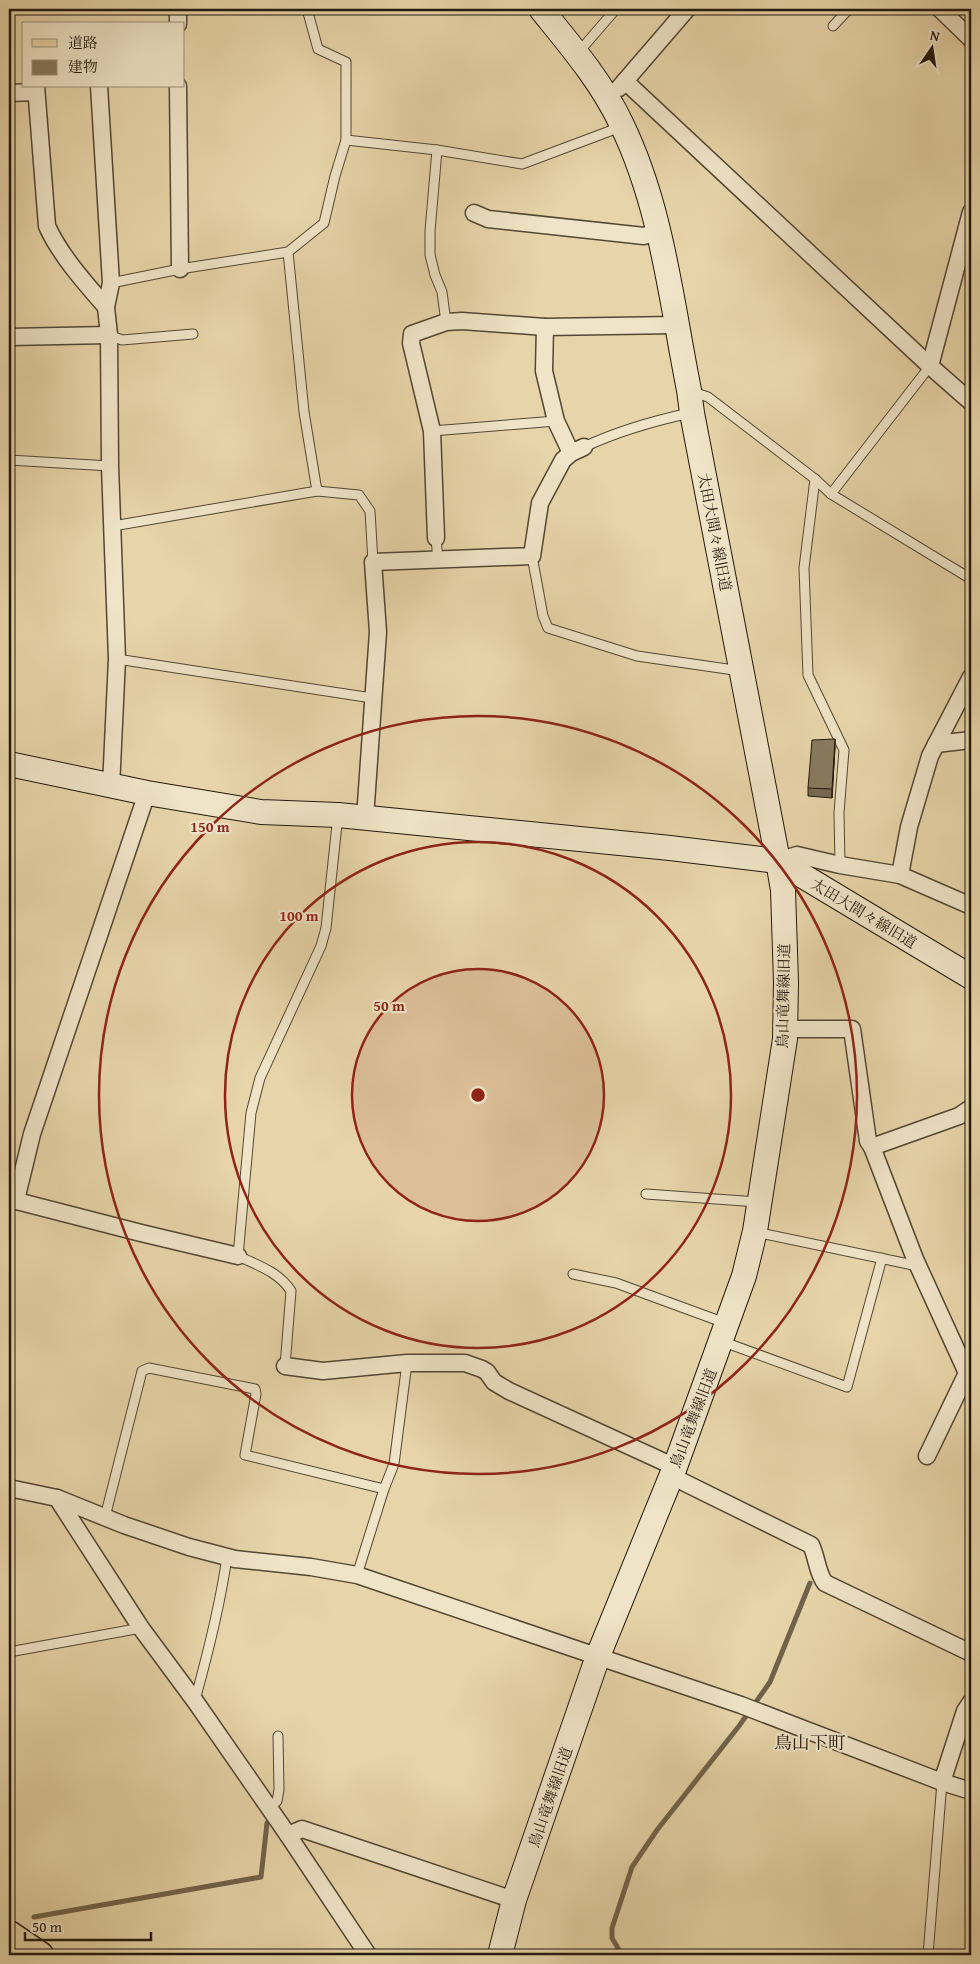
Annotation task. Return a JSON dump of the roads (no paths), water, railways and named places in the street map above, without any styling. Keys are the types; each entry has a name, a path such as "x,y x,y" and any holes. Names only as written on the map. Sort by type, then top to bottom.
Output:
{"main road":[{"path":"9,1934 40,1955"}],"street":[{"path":"178,9 178,22"},
{"name":"太田大間々線旧道","path":"541,9 577,54 610,102 643,176 659,231 778,861 971,977"},
{"path":"610,102 625,81 687,9"},
{"path":"940,9 971,39"},
{"path":"625,81 971,402"},
{"path":"99,88 112,283 106,307 109,335 110,466 117,659 111,787"},
{"path":"178,88 180,269"},
{"path":"9,92 36,89 47,226 53,239 106,307"},
{"path":"930,366 971,212"},
{"path":"474,213 488,219 644,236 659,231"},
{"path":"436,538 432,431 411,343 412,334 446,322 545,326 676,325"},
{"path":"365,818 378,632 373,562 532,556 540,503 563,460 577,450 556,421 544,371 545,326"},
{"path":"9,337 109,335"},
{"path":"900,875 909,827 930,756 971,677"},
{"path":"936,744 971,740"},
{"path":"9,764 111,787 261,812 338,815 670,848 778,861 797,855 840,865 900,875 971,906"},
{"path":"147,793 32,1134 12,1199 142,1234 238,1256"},
{"name":"鳥山竜舞線旧道","path":"500,1955 514,1900 598,1656 673,1471 725,1333 744,1276 760,1202 785,1028 786,982 783,890 778,861"},
{"path":"785,1028 852,1029 868,1141 918,1266 967,1373 927,1456"},
{"path":"872,1147 959,1116 971,1108"},
{"path":"285,1366 323,1372 407,1363 465,1363 482,1369 487,1372 494,1382 509,1391 673,1471 811,1544 819,1567 820,1578 825,1583 971,1654"},
{"path":"9,1488 57,1498 124,1525 189,1547 227,1557 357,1575 742,1704 942,1782 971,1791"},
{"path":"57,1498 141,1628 195,1701 368,1955"},
{"path":"942,1782 965,1710 971,1702"},
{"path":"288,1835 302,1829 514,1900"}],"lane":[{"path":"112,283 180,269 288,252 324,223 334,176 346,140 346,62 318,49 307,9"},
{"path":"577,54 616,9"},
{"path":"833,26 849,9"},
{"path":"346,140 437,150 522,164 610,131 621,123"},
{"path":"437,150 430,231 430,255 442,292 446,322"},
{"path":"288,252 304,412 316,490"},
{"path":"109,335 122,340 193,334"},
{"path":"831,494 930,366"},
{"path":"577,450 623,430 651,422 691,402 708,397 815,479 831,494 971,579"},
{"path":"432,431 556,421"},
{"path":"9,460 110,466"},
{"path":"815,479 804,568 808,675 844,750 838,813 840,865"},
{"path":"113,526 316,490 359,495 370,511 373,562"},
{"path":"436,538 438,561"},
{"path":"532,556 543,616 548,628 637,656 742,672"},
{"path":"117,659 372,698"},
{"path":"285,1366 291,1291 276,1274 238,1256 251,1113 260,1078 321,946 326,928 338,815"},
{"path":"646,1194 760,1202"},
{"path":"755,1232 918,1266"},
{"path":"573,1274 616,1283 847,1387 882,1258"},
{"path":"357,1575 384,1489 394,1464 407,1363"},
{"path":"106,1517 142,1371 149,1368 255,1389 256,1394 245,1455 384,1489"},
{"path":"195,1701 222,1591 227,1557"},
{"path":"9,1652 141,1628"},
{"path":"269,1808 277,1801 278,1736"},
{"path":"928,1955 942,1782"}],"waterway":[{"path":"622,1955 612,1938 612,1928 632,1867 657,1830 739,1726 770,1682 810,1583"},
{"path":"34,1917 261,1877 267,1823"}],"district":[{"name":"鳥山下町","path":"810,1742"}]}
